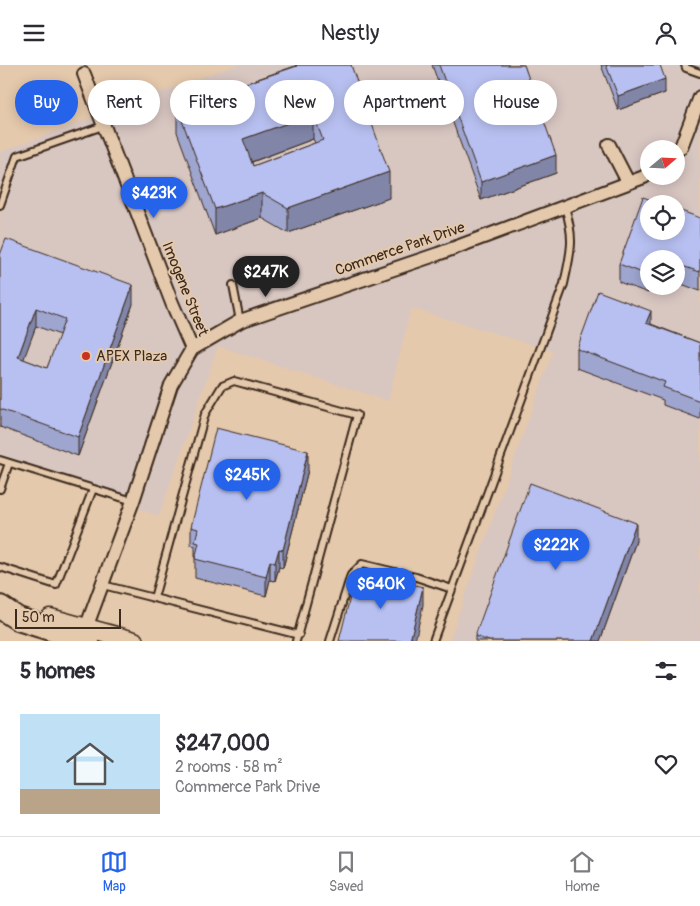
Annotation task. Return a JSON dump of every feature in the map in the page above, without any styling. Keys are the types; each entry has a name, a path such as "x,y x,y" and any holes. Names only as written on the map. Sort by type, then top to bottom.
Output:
{"highway":[{"path":"0,606 18,619 87,635"}],"main road":[{"path":"87,635 134,641"}],"street":[{"name":"Imogene Street","path":"84,74 88,85"},
{"path":"684,140 700,97"},
{"name":"Imogene Street","path":"103,125 172,303 192,349"},
{"path":"609,145 628,182"},
{"name":"Commerce Park Drive","path":"192,349 240,321 438,254 640,178"},
{"path":"87,635 102,585 133,501 172,385 192,349"}],"lane":[{"path":"685,65 686,68 700,73"},
{"path":"0,205 17,156 103,125"},
{"path":"433,641 564,284 573,243 571,225 565,207"},
{"path":"233,285 240,321"},
{"path":"102,585 297,638 357,415 234,381 222,386 205,414 154,598"},
{"path":"0,459 133,501"},
{"path":"0,489 9,463"},
{"path":"0,567 56,585 93,489"},
{"path":"330,641 351,575 362,565 416,577 452,589"}],"shaded area":[{"path":"235,65 700,65 700,641 449,641 553,351 411,308 388,401 218,346 159,516 0,459 0,152 73,125 78,125 78,123 88,119 88,125 160,125 160,93 170,89 170,125 255,125 255,80 194,80"}],"building":[{"path":"296,65 351,65 356,80 344,80 344,125 372,125 389,172 288,208 262,193 215,209 184,125 255,125 255,80"},
{"path":"439,65 524,65 529,80 474,80 474,125 545,125 556,155 481,182 461,125 464,125 464,80 444,80"},
{"path":"606,65 660,65 665,79 618,96"},
{"path":"640,205 640,240 685,240 685,212 700,218 700,272 685,267 685,250 640,250 640,272 619,264"},
{"name":"APEX Plaza","path":"6,239 133,285 78,437 0,409 0,255","holes":["36,308 65,319 47,368 18,357"]},
{"path":"598,291 651,311 646,323 700,343 700,401 663,387 665,382 577,349"},
{"path":"216,428 308,451 283,550 279,549 275,563 270,561 266,577 195,559 199,543 195,542 198,529 191,527"},
{"path":"530,483 636,523 593,641 489,641 475,636"},
{"path":"357,570 423,587 410,641 339,641"}],"place":[{"name":"APEX Plaza","path":"86,356"}]}
